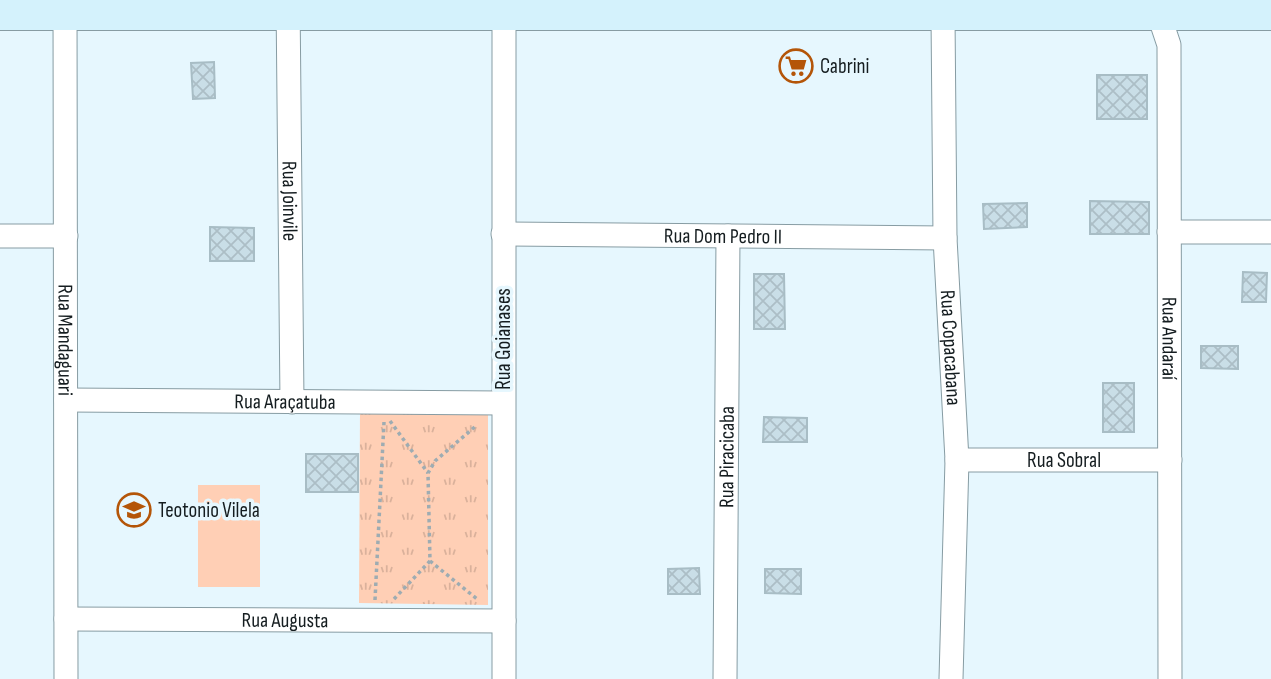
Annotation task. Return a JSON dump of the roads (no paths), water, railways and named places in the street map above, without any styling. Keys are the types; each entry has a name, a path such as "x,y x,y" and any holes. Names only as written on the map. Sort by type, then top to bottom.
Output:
{"street":[{"path":"0,14 65,7 1156,7 1271,14"},
{"name":"Rua Mandaguari","path":"65,7 66,679"},
{"name":"Rua Joinvile","path":"288,7 292,402"},
{"name":"Rua Goianases","path":"501,7 505,679"},
{"name":"Rua Andaraí","path":"1156,7 1169,45 1170,679"},
{"name":"Rua Copacabana","path":"940,8 945,238 957,460 951,679"},
{"path":"1169,232 1271,232"},
{"name":"Rua Dom Pedro II","path":"503,234 945,238"},
{"path":"0,236 65,236"},
{"name":"Rua Piracicaba","path":"725,679 728,236"},
{"name":"Rua Araçatuba","path":"66,400 502,403"},
{"name":"Rua Sobral","path":"957,460 1170,460"},
{"name":"Rua Augusta","path":"66,619 504,621"}],"place":[{"name":"Cabrini","path":"796,66"},
{"name":"Teotonio Vilela","path":"134,510"}]}
